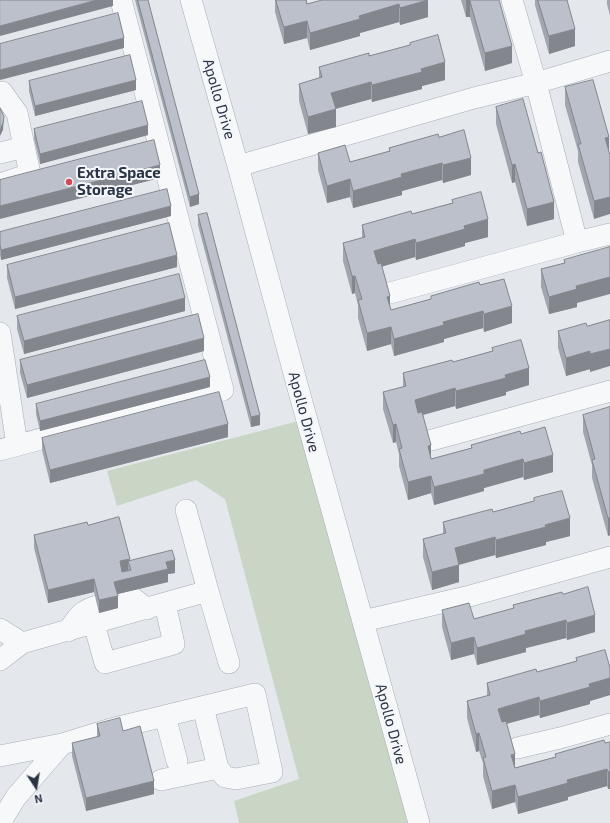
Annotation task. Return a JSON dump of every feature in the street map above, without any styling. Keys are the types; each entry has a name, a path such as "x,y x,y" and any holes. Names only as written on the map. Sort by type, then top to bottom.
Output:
{"street":[{"path":"0,334 9,447 223,390 121,0"},
{"name":"Apollo Drive","path":"191,0 419,823"},
{"path":"512,0 536,83 577,242"},
{"path":"238,166 474,98 536,83 610,61"},
{"path":"0,92 2,92 17,113 30,174 0,184"},
{"path":"0,153 24,147"},
{"path":"390,293 610,234"},
{"path":"432,440 610,391"},
{"path":"186,510 229,663"},
{"path":"362,621 466,597 610,557"},
{"path":"102,610 156,606 208,591"},
{"path":"0,660 22,644 68,631 102,610 133,598 156,606 174,644 105,664 102,610"},
{"path":"0,629 22,644"},
{"path":"0,756 68,742 111,729 255,694 272,772 236,779 226,777 218,768 203,707"},
{"path":"122,739 138,732 156,718"},
{"path":"156,718 176,761"},
{"path":"517,748 610,724"},
{"path":"68,742 99,745"},
{"path":"0,823 16,797 68,742"},
{"path":"161,780 218,768"}],"green space":[{"path":"310,418 412,823 239,823 234,801 299,779 225,499 196,480 117,506 107,471"}],"building":[{"path":"0,0 97,0 0,26"},
{"path":"138,0 148,0 199,194 190,197"},
{"path":"276,0 306,0 307,4 322,0 428,0 400,8 399,4 359,16 360,19 310,33 307,21 284,27"},
{"path":"470,0 499,0 512,46 485,53"},
{"path":"538,0 567,0 575,29 549,36"},
{"path":"118,13 124,38 0,70 0,44"},
{"path":"438,35 445,62 421,69 422,72 372,85 371,82 331,93 336,109 308,117 299,84 322,77 319,67 369,53 369,56 410,45 410,43"},
{"path":"130,55 136,80 35,106 29,81"},
{"path":"593,80 609,137 605,138 610,155 610,197 594,201 578,144 581,144 565,87"},
{"path":"523,99 538,153 541,152 554,202 527,209 515,164 512,165 496,107"},
{"path":"142,101 148,125 40,154 34,129"},
{"path":"0,108 4,117 0,130"},
{"path":"464,130 471,158 443,165 442,163 401,174 402,177 353,191 350,179 327,186 318,153 345,145 350,162 390,151 389,148 438,134 439,137"},
{"path":"154,140 160,165 0,206 0,180"},
{"path":"167,189 171,206 1,250 0,232"},
{"path":"481,192 488,219 464,226 465,229 416,243 415,239 374,251 378,264 381,263 390,296 387,297 391,310 431,299 431,296 479,282 480,285 504,279 512,306 484,314 483,311 443,322 444,325 394,339 391,327 367,333 358,300 362,299 355,276 352,276 343,243 365,237 362,225 411,211 412,214 453,203 452,200"},
{"path":"207,213 260,415 251,417 198,215"},
{"path":"169,223 177,255 15,297 7,265"},
{"path":"610,247 610,277 576,286 577,289 549,297 541,269 565,263 564,260"},
{"path":"179,274 185,298 24,341 17,316"},
{"path":"198,314 204,338 27,385 20,360"},
{"path":"610,320 610,349 590,354 590,351 566,358 558,331 586,323 587,326"},
{"path":"521,340 529,368 505,375 506,378 456,391 455,388 415,400 418,413 422,412 431,445 428,446 431,459 472,448 471,445 520,431 521,434 545,427 553,455 524,463 523,459 484,470 484,474 434,487 431,476 408,482 399,449 402,448 396,424 393,425 383,392 406,386 403,373 493,351 492,348"},
{"path":"205,360 210,377 40,421 36,404"},
{"path":"219,392 228,424 50,470 42,438"},
{"path":"610,407 610,518 608,518 592,460 595,459 583,415"},
{"path":"562,491 570,518 545,525 546,527 496,540 495,537 455,548 459,565 432,572 423,539 446,533 443,522 492,509 493,512 534,501 534,498"},
{"path":"119,517 130,559 120,561 122,572 131,570 128,561 172,550 175,560 166,562 168,569 114,582 118,596 99,600 94,579 48,590 34,535 87,522 88,525"},
{"path":"588,587 595,615 567,623 566,620 525,631 526,634 477,648 474,637 451,643 442,610 469,603 474,619 514,608 513,605 562,592 563,594"},
{"path":"605,650 610,668 610,678 589,684 590,687 540,701 539,697 498,709 502,722 506,721 515,754 511,755 515,768 556,757 555,754 604,740 605,743 610,742 610,771 608,772 607,769 567,780 568,783 518,797 515,785 492,791 483,758 486,757 479,733 476,734 467,701 490,695 487,683 536,669 537,672 577,661 576,658"},
{"path":"120,718 123,731 140,726 154,781 86,798 72,743 100,736 97,724"}],"place":[{"name":"Extra Space Storage","path":"69,182"}]}
